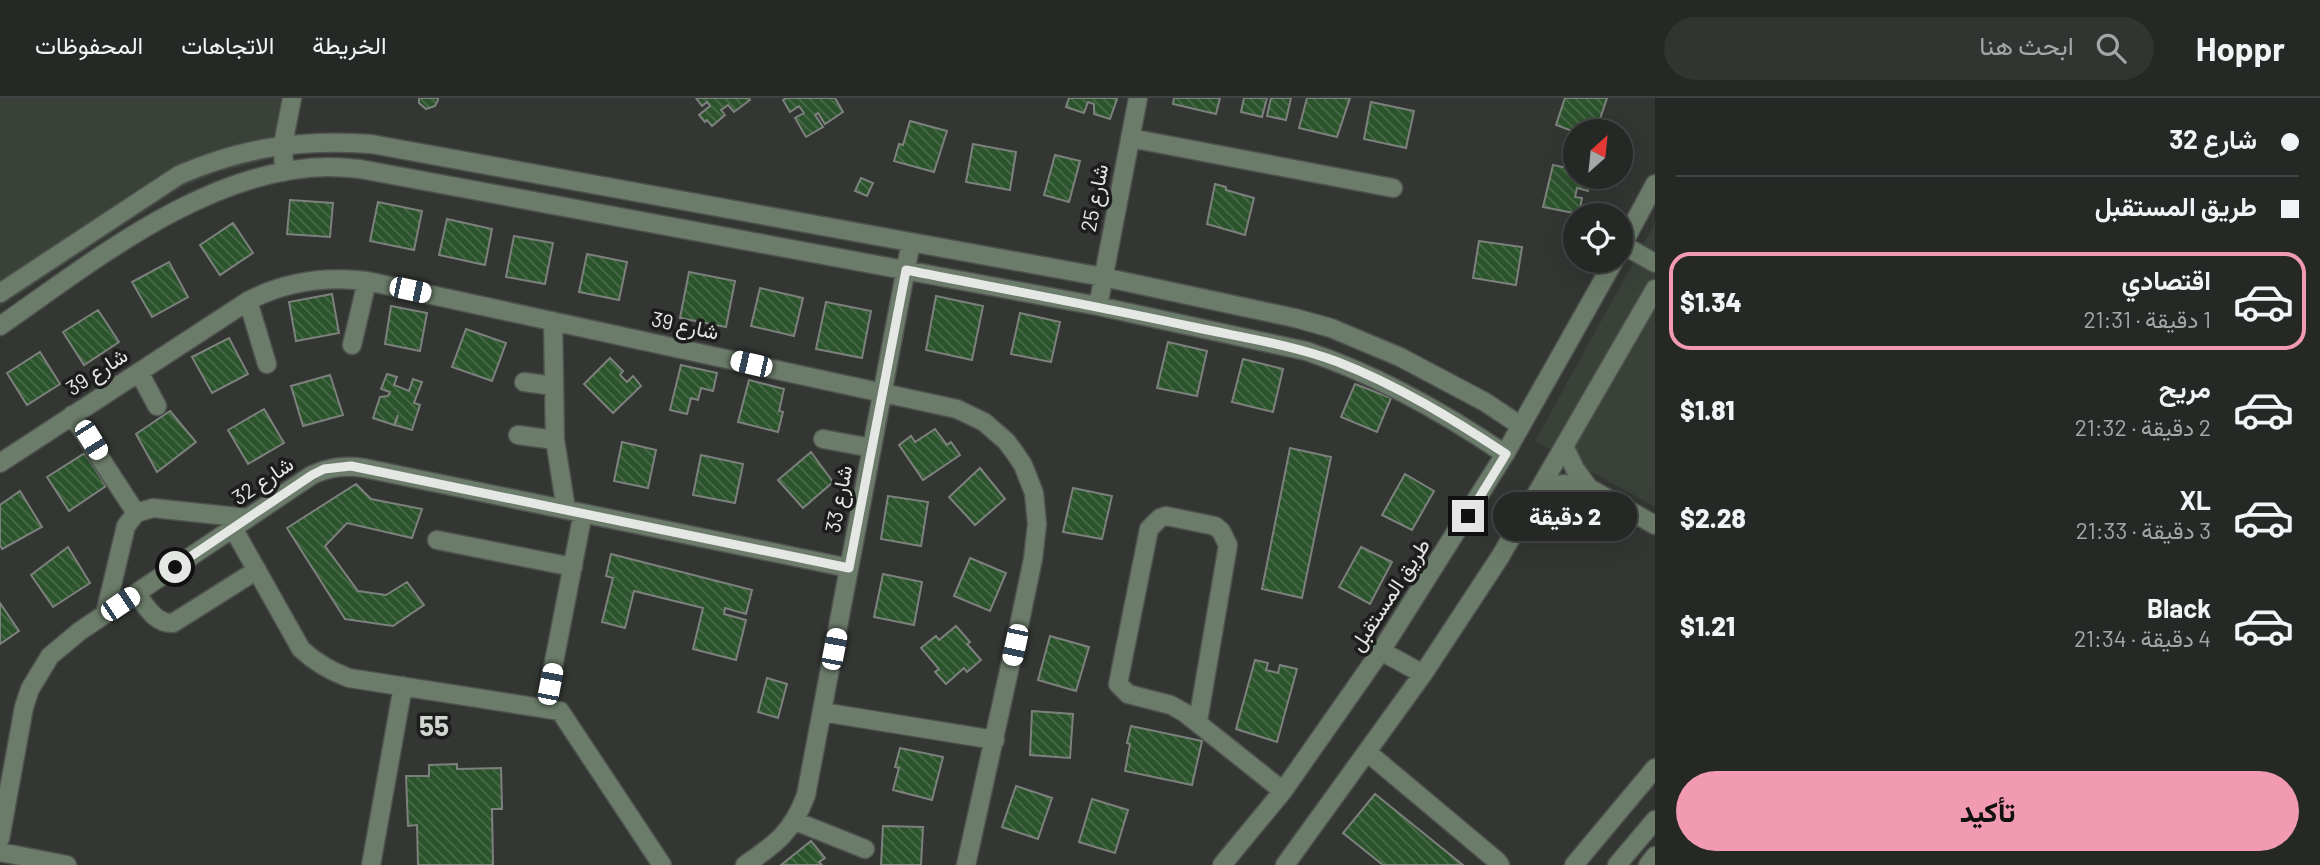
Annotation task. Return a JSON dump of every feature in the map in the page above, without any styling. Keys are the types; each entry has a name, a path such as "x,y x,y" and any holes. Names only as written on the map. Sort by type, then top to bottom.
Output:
{"street":[{"path":"284,172 283,144 292,98"},
{"name":"شارع 25","path":"1098,306 1138,98"},
{"path":"1130,138 1393,188"},
{"path":"0,293 179,175 230,156 283,144 335,142 399,148 1103,277 1294,318 1331,328 1377,347 1465,391 1521,426"},
{"path":"0,326 176,210 233,185 284,172 327,167 360,169 1098,306 1306,351 1339,362 1401,391 1506,454"},
{"name":"طريق المستقبل","path":"1633,226 1655,184"},
{"name":"شارع 33","path":"745,865 777,843 795,821 806,795 911,242"},
{"path":"1633,256 1655,263"},
{"name":"طريق المستقبل","path":"1222,865 1283,791 1381,651 1506,454 1607,273"},
{"name":"شارع 39","path":"0,463 248,301 276,288 330,278 367,281 957,410 984,422 1006,441 1031,486 1036,508 1036,539 995,740 966,865"},
{"path":"352,345 367,281"},
{"path":"1285,865 1423,674 1500,557 1655,289"},
{"path":"248,301 267,364"},
{"path":"545,708 573,566 575,511 555,440 554,321"},
{"path":"139,372 157,406"},
{"path":"524,382 554,386"},
{"path":"72,415 136,513"},
{"path":"518,435 555,440"},
{"path":"823,439 872,448"},
{"path":"1565,448 1575,469 1589,488"},
{"name":"شارع 32","path":"0,839 24,707 39,671 57,649 104,614 312,475 337,466 364,468 849,568"},
{"path":"1543,485 1566,484 1589,488 1655,525"},
{"path":"104,614 126,526 136,513 153,508 240,523 257,570 301,649 315,662 331,672 349,678 562,712 662,865"},
{"path":"1198,721 1228,545 1221,531 1215,526 1167,516 1160,518 1149,529 1118,684 1128,694 1171,705 1198,721 1283,791"},
{"path":"438,540 573,566"},
{"path":"136,593 156,619 173,623 257,570"},
{"path":"1381,651 1423,674"},
{"path":"371,865 404,686"},
{"path":"822,712 995,740"},
{"path":"1367,752 1500,865"},
{"path":"1574,865 1655,768"},
{"path":"1617,865 1655,820"},
{"path":"795,821 865,849"},
{"path":"0,852 67,865"},
{"path":"1648,865 1655,856"}],"shaded area":[{"path":"0,98 281,98 270,159 217,173 181,188 0,307"},
{"path":"1655,223 1655,507 1535,441 1627,273 1633,273 1633,263"}],"building":[{"path":"419,98 438,100 435,106 426,109 419,103"},
{"path":"696,98 750,100 734,112 728,105 721,110 725,115 712,126 699,115 710,106 707,102 702,106"},
{"path":"835,98 843,112 825,124 818,113 815,115 823,127 806,137 795,118 804,113 799,106 790,112 783,100"},
{"path":"1069,98 1117,99 1110,119 1094,114 1094,104 1088,102 1084,113 1066,107"},
{"path":"1174,98 1220,98 1216,114 1173,104"},
{"path":"1244,98 1267,98 1262,117 1241,112"},
{"path":"1271,98 1291,98 1286,120 1267,116"},
{"path":"1307,98 1350,98 1337,137 1299,128"},
{"path":"1565,98 1607,98 1600,119 1563,119 1563,128 1556,125"},
{"path":"1371,102 1414,111 1406,148 1364,139"},
{"path":"910,121 947,131 934,172 894,161 899,144 903,145"},
{"path":"973,144 1016,152 1010,190 966,182"},
{"path":"1055,155 1080,161 1069,202 1044,195"},
{"path":"1553,165 1563,167 1563,189 1577,189 1575,197 1582,198 1581,203 1563,203 1563,211 1543,207"},
{"path":"861,178 873,183 867,196 855,191"},
{"path":"1215,184 1254,198 1245,235 1207,224"},
{"path":"290,200 333,203 330,237 287,234"},
{"path":"378,202 422,211 414,250 370,241"},
{"path":"447,219 492,229 485,265 439,255"},
{"path":"233,223 253,253 220,275 200,245"},
{"path":"514,236 553,243 545,284 506,277"},
{"path":"1479,241 1522,247 1516,285 1473,278"},
{"path":"587,254 627,262 619,300 579,292"},
{"path":"169,262 188,297 152,317 132,282"},
{"path":"689,272 735,281 726,327 680,318"},
{"path":"760,288 803,298 794,336 751,326"},
{"path":"332,294 339,333 296,341 289,302"},
{"path":"936,296 983,306 972,360 926,350"},
{"path":"826,302 871,311 862,358 816,349"},
{"path":"391,306 427,313 420,351 385,344"},
{"path":"98,310 119,342 84,365 63,332"},
{"path":"1020,313 1060,322 1051,362 1011,354"},
{"path":"466,329 506,343 492,381 452,367"},
{"path":"229,338 248,374 212,393 192,357"},
{"path":"1168,342 1207,351 1197,396 1157,388"},
{"path":"40,352 60,384 27,405 7,373"},
{"path":"610,358 623,371 620,375 627,382 633,376 641,386 613,413 584,384"},
{"path":"1243,359 1283,369 1273,412 1232,402"},
{"path":"681,365 717,373 713,391 701,388 698,400 691,398 687,414 670,410"},
{"path":"387,374 397,377 394,385 409,391 413,379 422,382 414,403 420,405 412,430 395,425 398,415 394,425 373,418 380,397 388,396 390,392 381,389"},
{"path":"330,375 343,415 303,426 291,386"},
{"path":"749,380 784,389 779,411 783,412 778,432 738,422"},
{"path":"1355,384 1391,398 1377,432 1341,417"},
{"path":"264,409 284,443 248,464 228,430"},
{"path":"170,411 196,442 157,472 136,434"},
{"path":"935,429 947,445 951,442 960,455 923,480 899,445 911,436 915,442"},
{"path":"622,442 656,450 648,488 614,481"},
{"path":"1290,448 1331,457 1302,598 1262,589"},
{"path":"811,452 833,482 803,508 778,480"},
{"path":"85,453 106,486 69,511 47,477"},
{"path":"701,455 743,464 735,503 693,495"},
{"path":"980,468 1005,499 975,525 949,497"},
{"path":"1405,474 1434,491 1412,530 1382,515"},
{"path":"356,484 371,499 422,509 412,538 347,523 325,546 358,591 386,595 407,582 424,605 393,626 345,619 287,528"},
{"path":"1073,488 1112,496 1102,539 1063,532"},
{"path":"20,491 42,527 2,549 0,505"},
{"path":"888,496 928,502 921,546 881,539"},
{"path":"68,547 90,583 53,607 31,575"},
{"path":"1361,547 1392,562 1370,604 1339,587"},
{"path":"611,554 752,590 746,614 725,608 724,614 746,620 736,660 693,649 703,608 634,591 625,628 602,622 613,578 606,576"},
{"path":"970,558 1006,573 990,611 954,596"},
{"path":"883,574 922,582 914,625 874,617"},
{"path":"0,603 19,631 0,644"},
{"path":"956,626 981,660 967,672 964,668 946,684 935,672 939,669 921,648 936,636 939,640"},
{"path":"1050,636 1089,647 1076,691 1038,680"},
{"path":"1255,660 1268,663 1266,670 1278,673 1280,665 1297,669 1277,742 1236,729"},
{"path":"767,678 787,684 778,718 758,712"},
{"path":"1032,711 1073,714 1070,758 1030,755"},
{"path":"1131,726 1202,741 1192,785 1125,771"},
{"path":"900,748 943,757 932,800 893,790 899,768 895,767"},
{"path":"457,764 457,769 501,768 502,809 492,809 493,865 418,865 417,825 408,826 406,776 429,776 429,765"},
{"path":"1016,786 1052,798 1038,839 1002,827"},
{"path":"1375,794 1463,865 1383,865 1343,833"},
{"path":"1092,799 1128,810 1115,853 1079,842"},
{"path":"883,826 923,827 921,865 881,865"},
{"path":"811,841 825,858 819,862 822,865 781,865"}],"district":[{"name":"55","path":"434,726"}],"route":[{"path":"175,567 312,475 324,469 351,466 849,568 906,270 1098,306 1306,351 1339,362 1391,385 1433,408 1506,454 1468,516"}]}
